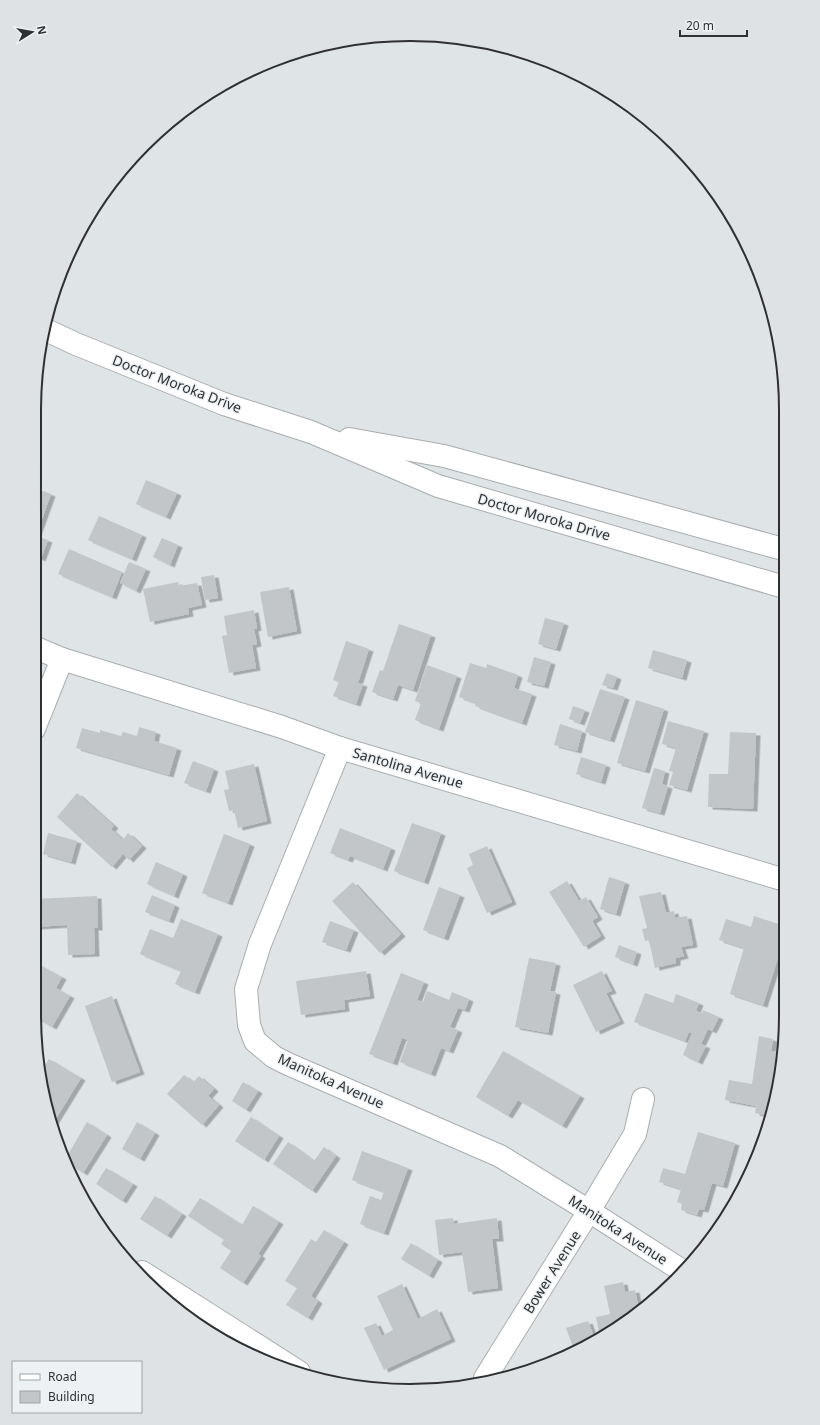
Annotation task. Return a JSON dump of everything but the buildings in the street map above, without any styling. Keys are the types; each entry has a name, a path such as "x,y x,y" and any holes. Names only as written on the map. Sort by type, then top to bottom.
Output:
{"street":[{"name":"Doctor Moroka Drive","path":"50,332 76,344 224,404 310,432 438,486 779,586"},
{"name":"Doctor Moroka Drive","path":"310,432 444,456 779,548"},
{"name":"Santolina Avenue","path":"41,650 62,659 282,728 340,748 779,878"},
{"path":"41,712 62,659"},
{"name":"Manitoka Avenue","path":"340,748 260,944 246,989 249,1024 255,1041 274,1057 288,1064 500,1156 590,1211 678,1268"},
{"name":"Bower Avenue","path":"486,1376 590,1211 635,1134 643,1099"},
{"path":"151,1278 280,1360"}]}
